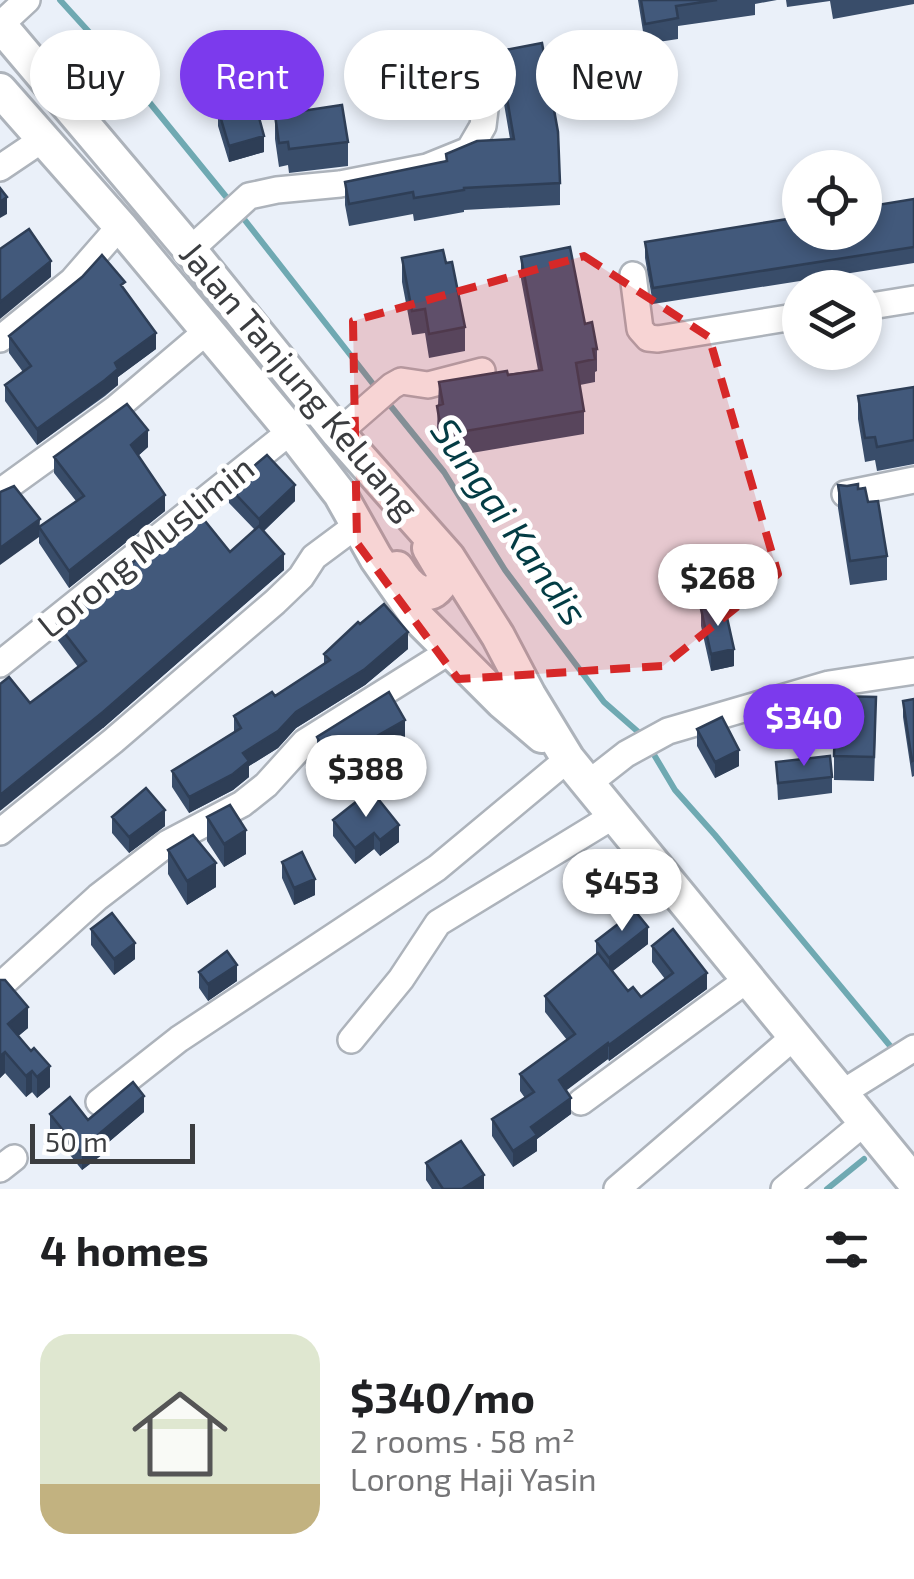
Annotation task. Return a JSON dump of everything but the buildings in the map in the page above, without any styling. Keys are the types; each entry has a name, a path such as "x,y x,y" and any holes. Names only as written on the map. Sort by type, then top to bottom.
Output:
{"main road":[{"name":"Jalan Tanjung Keluang","path":"0,25 197,242 350,422 393,494 448,557 578,771 914,1182"},
{"name":"Jalan Tanjung Keluang","path":"0,90 291,431 340,494 376,558 418,618 578,771"},
{"path":"358,526 381,541 410,585 421,593 433,593 440,588 445,575 393,494"}],"street":[{"path":"0,25 27,1"},
{"path":"197,242 249,196 427,167 469,150 484,120"},
{"path":"0,168 43,139"},
{"path":"0,339 72,281 120,226"},
{"path":"633,275 640,329 648,338 782,319"},
{"path":"882,305 914,300"},
{"path":"0,492 115,409 207,331"},
{"path":"350,422 401,382 428,385 482,371"},
{"name":"Lorong Muslimin","path":"0,664 291,431"},
{"path":"845,494 914,480"},
{"path":"0,832 275,602 301,577 314,557 358,526"},
{"path":"0,986 98,896 154,854 242,804 266,786 305,742 450,651"},
{"path":"99,1102 179,1039 578,771 626,754 668,730 829,684 914,671"},
{"path":"351,1040 401,978 438,923 614,815"},
{"path":"582,1102 748,978"},
{"path":"617,1189 795,1036"},
{"path":"842,1094 914,1048"},
{"path":"784,1189 865,1122"}],"highlighted area":[{"path":"584,256 709,337 778,574 663,666 458,679 357,543 353,321"}],"waterway":[{"name":"Sungai Kandis","path":"60,0 119,65 232,204"},
{"name":"Sungai Kandis","path":"240,214 377,389"},
{"name":"Sungai Kandis","path":"385,399 444,472 505,570 604,702 644,737"},
{"name":"Sungai Kandis","path":"650,748 675,790 896,1053"},
{"path":"827,1189 864,1159"}]}
